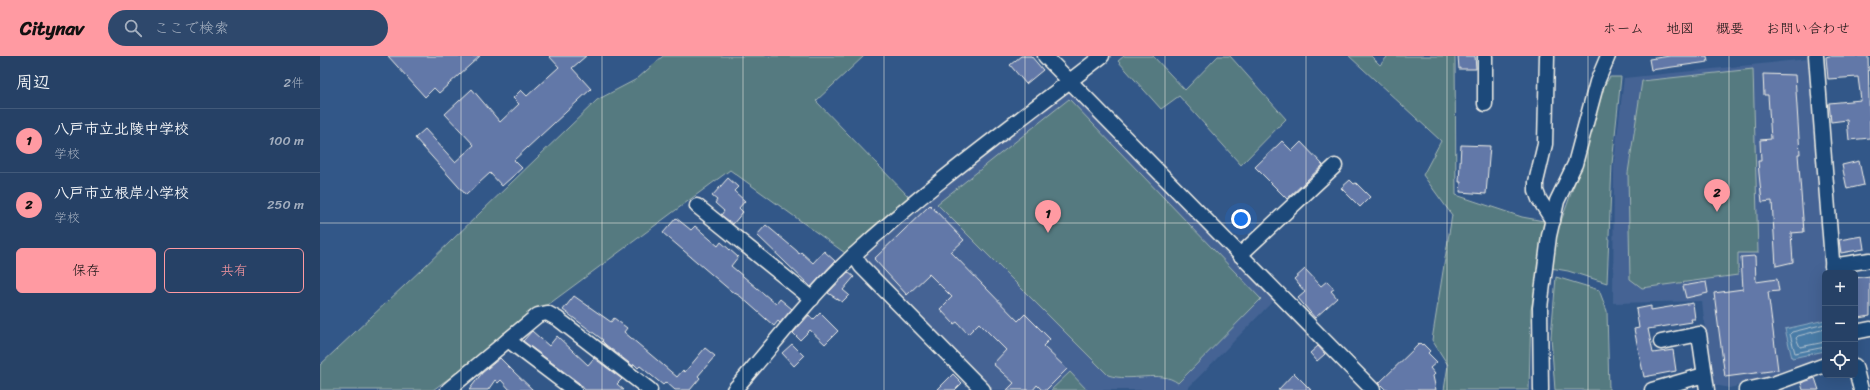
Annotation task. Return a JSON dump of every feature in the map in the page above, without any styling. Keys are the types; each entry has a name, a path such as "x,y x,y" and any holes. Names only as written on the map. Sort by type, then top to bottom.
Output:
{"street":[{"path":"1045,56 1373,390"},
{"path":"734,390 812,299 854,255 956,170 1102,56"},
{"path":"1485,56 1486,104"},
{"path":"1548,56 1545,144 1536,182 1536,191 1539,199 1553,221"},
{"path":"1541,390 1540,308 1553,221 1557,202 1575,164 1597,82 1608,56"},
{"path":"1816,56 1832,269 1870,260"},
{"path":"1240,255 1335,166"},
{"path":"697,206 812,299"},
{"path":"854,255 861,266 982,390"},
{"path":"448,390 538,315 547,313 558,319 650,390"},
{"path":"1858,331 1870,329"},
{"path":"1661,342 1698,334 1707,390"},
{"path":"508,340 574,390"},
{"path":"1746,390 1773,384 1822,366"},
{"path":"1652,390 1704,375"},
{"path":"1858,378 1861,390"}],"shaded area":[{"path":"1808,59 1825,270 1822,270 1822,359 1765,380 1729,388 1711,384 1702,301 1613,303 1614,162 1624,78"},
{"path":"1065,89 1071,89 1275,299 1186,390 987,390 859,255"}],"green space":[{"path":"663,56 864,56 816,101 909,197 845,253 730,170 433,390 320,390 320,365 597,100 637,79"},
{"path":"1124,56 1153,56 1185,90 1218,56 1230,56 1286,119 1241,165 1179,96 1161,109 1118,61"},
{"path":"1349,56 1371,56 1380,65 1388,56 1455,56 1456,195 1522,217 1560,224 1581,166 1599,93 1610,77 1621,77 1612,164 1607,283 1568,271 1539,266 1531,310 1529,390 1444,390 1448,365 1432,340 1452,215 1423,175 1441,141"},
{"path":"1753,69 1758,253 1738,253 1738,275 1642,288 1630,279 1628,173 1642,81"},
{"path":"1069,99 1261,299 1178,383 1163,377 1154,376 1126,378 1108,375 937,204"},
{"path":"1556,277 1599,290 1607,311 1609,390 1555,390 1551,337"},
{"path":"1070,372 1087,390 1051,390"}],"water":[{"path":"1822,321 1822,352 1792,358 1785,329"}],"building":[{"path":"388,56 480,56 439,93 434,88 425,97"},
{"path":"549,56 586,56 572,68 591,89 514,160 522,168 502,186 490,173 466,195 415,138 425,129 455,162 474,145 445,114 472,89 500,122 519,104 513,98 521,90 527,96 559,67"},
{"path":"1021,56 1031,56 1043,70 1026,84 1010,65"},
{"path":"1458,56 1475,56 1476,69 1459,69"},
{"path":"1670,56 1707,56 1708,62 1651,70 1649,59"},
{"path":"1868,56 1870,138 1849,140 1847,120 1831,122 1829,103 1861,100 1858,77 1828,79 1826,57"},
{"path":"1763,74 1795,75 1800,154 1798,154 1804,232 1791,233 1793,262 1776,266 1772,201 1762,202 1758,161 1761,161 1760,140 1771,139 1768,95 1764,95"},
{"path":"1282,141 1292,151 1301,142 1323,165 1287,199 1255,167"},
{"path":"1461,145 1490,146 1486,194 1460,192 1461,182 1459,182"},
{"path":"1859,161 1864,185 1847,189 1842,165"},
{"path":"728,178 738,187 734,191 745,201 739,208 743,212 733,224 721,215 724,211 715,203 717,200 712,196"},
{"path":"1350,180 1354,184 1356,183 1370,197 1360,207 1341,188"},
{"path":"930,205 964,240 951,252 1018,321 1025,314 1050,339 1043,346 1067,369 1046,390 1042,390 1037,385 1033,390 1007,390 1014,383 993,364 1006,350 979,323 968,334 957,322 954,324 940,309 952,297 929,274 907,295 874,259"},
{"path":"676,218 691,230 695,226 718,246 721,242 738,257 731,266 776,304 780,299 792,309 780,323 778,321 774,326 663,233"},
{"path":"766,225 799,254 801,252 813,263 824,251 835,261 811,287 757,235"},
{"path":"1862,236 1864,249 1841,253 1839,240"},
{"path":"1755,256 1756,282 1777,279 1779,291 1768,292 1778,370 1725,377 1714,293 1743,289 1741,257"},
{"path":"1305,269 1321,286 1327,281 1334,289 1331,291 1337,298 1315,318 1298,298 1305,292 1294,279"},
{"path":"848,272 854,277 843,290 849,295 842,302 828,293"},
{"path":"1870,276 1870,316 1859,318 1858,311 1858,278"},
{"path":"1706,282 1708,293 1686,298 1683,286"},
{"path":"574,296 611,322 614,318 627,328 624,332 677,377 683,370 685,372 705,348 715,356 698,376 700,378 690,390 675,390 666,382 663,385 640,366 638,368 634,364 633,366 606,345 602,341 603,340 563,310"},
{"path":"1693,303 1695,319 1691,319 1692,322 1648,329 1653,353 1673,350 1676,371 1644,377 1634,329 1639,328 1636,309 1651,306 1651,310"},
{"path":"820,313 838,331 825,344 810,330 800,340 793,333 809,315 813,320"},
{"path":"532,331 549,346 557,336 588,365 594,358 622,379 617,384 624,390 585,390 579,383 523,341"},
{"path":"1420,343 1430,351 1428,353 1437,362 1430,368 1435,374 1433,376 1436,390 1386,390 1379,383"},
{"path":"792,344 804,356 794,366 782,353"},
{"path":"1318,346 1325,354 1317,361 1310,353"},
{"path":"500,358 533,390 510,390 501,380 498,383 495,380 488,390 469,390 482,373"},
{"path":"1294,373 1311,390 1278,390"},
{"path":"953,374 962,383 955,390 937,390"},
{"path":"1815,378 1819,390 1803,390 1801,383"}],"place":[{"name":"八戸市立根岸小学校","path":"1717,212"},
{"name":"八戸市立北陵中学校","path":"1048,233"}]}
